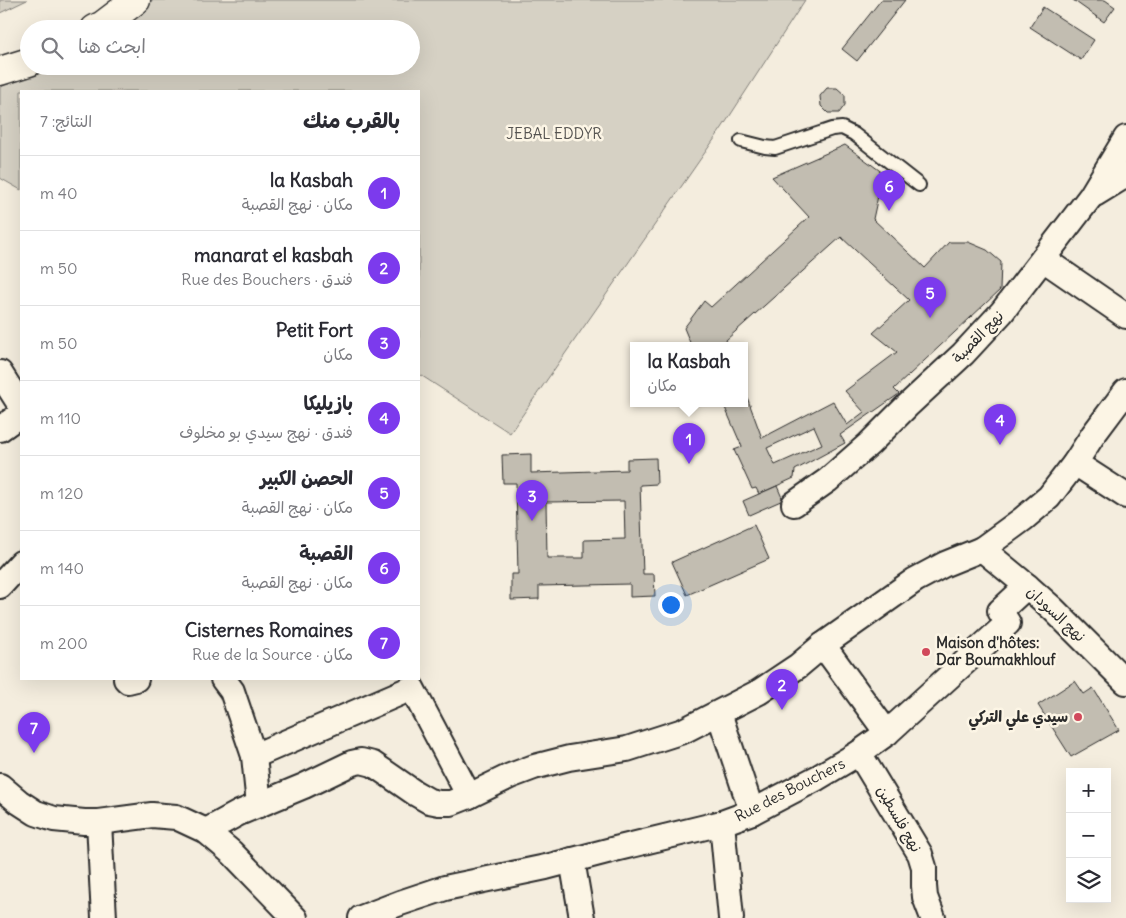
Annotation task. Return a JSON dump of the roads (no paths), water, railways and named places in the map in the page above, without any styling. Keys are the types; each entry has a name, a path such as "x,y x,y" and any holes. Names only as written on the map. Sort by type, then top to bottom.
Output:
{"street":[{"path":"108,20 136,0"},
{"path":"0,71 20,65"},
{"name":"نهج القصبة","path":"794,504 828,480 869,444 963,354 1002,312 1091,196 1126,138"},
{"path":"1091,196 1126,175"},
{"path":"1043,259 1126,316"},
{"path":"0,374 20,404"},
{"path":"206,831 239,813 304,786 341,767 361,761 373,764 429,801 451,803 534,767 570,758 628,749 683,731 767,687 915,580 946,564 982,549 1023,519 1049,497 1126,392"},
{"path":"0,429 20,415"},
{"path":"1075,464 1126,496"},
{"name":"نهج السودان","path":"982,549 1071,626 1126,682"},
{"path":"0,586 20,564"},
{"name":"Rue des Bouchers","path":"362,918 445,888 572,860 722,823 752,812 860,753 887,733 1008,624 1000,611 1027,586"},
{"path":"823,645 887,733"},
{"path":"232,683 254,756 259,805"},
{"path":"254,756 412,688 469,796"},
{"path":"719,713 752,812"},
{"name":"نهج فلسطين","path":"860,753 920,854 924,867 925,897 933,918"},
{"path":"0,786 36,813 54,819 99,822 152,815 176,817 206,831 232,853 294,918"},
{"path":"99,822 104,918"},
{"path":"722,823 731,918"},
{"path":"572,860 582,918"}],"lane":[{"path":"741,141 775,148 832,129 842,128 871,146 919,185"}],"place":[{"name":"القصبة","path":"889,211"},
{"name":"الحصن الكبير","path":"930,318"},
{"name":"بازيليكا","path":"1000,445"},
{"name":"la Kasbah","path":"689,464"},
{"name":"Petit Fort","path":"532,521"},
{"name":"Maison d'hôtes: Dar Boumakhlouf","path":"926,652"},
{"name":"manarat el kasbah","path":"782,710"},
{"name":"سيدي علي التركي","path":"1078,717"},
{"name":"Cisternes Romaines","path":"34,753"}],"park label":[{"name":"JEBAL EDDYR","path":"554,134"}]}
